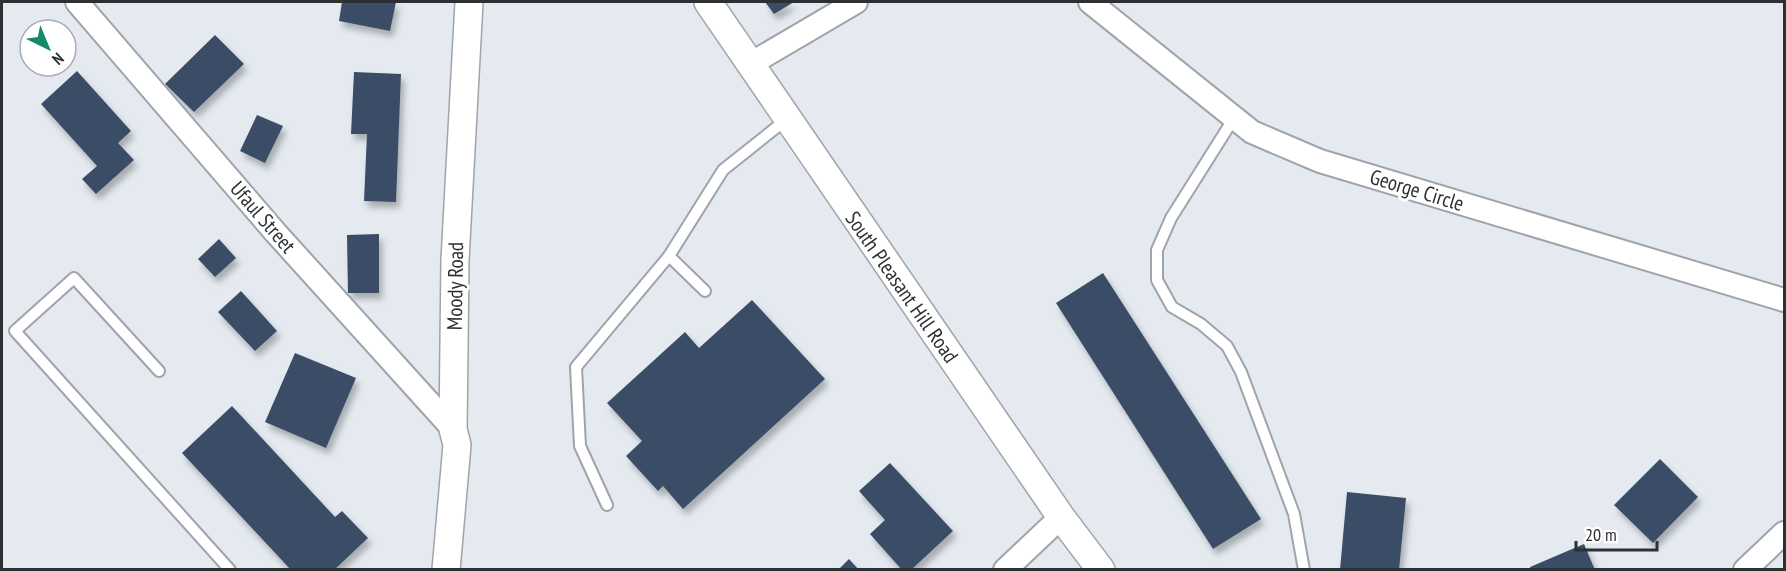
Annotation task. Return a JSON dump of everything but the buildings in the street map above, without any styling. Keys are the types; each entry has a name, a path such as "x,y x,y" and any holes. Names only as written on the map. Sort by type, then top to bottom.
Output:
{"street":[{"name":"Ufaul Street","path":"77,2 276,232 453,429"},
{"name":"Moody Road","path":"446,570 456,445 453,429 455,260 469,2"},
{"name":"South Pleasant Hill Road","path":"708,2 752,63 1061,517 1101,570"},
{"path":"752,63 856,2"},
{"name":"George Circle","path":"1090,2 1252,132 1320,161 1785,300"},
{"path":"1005,570 1061,517"},
{"path":"1745,570 1785,533"}],"lane":[{"path":"1234,118 1171,218 1156,250 1157,280 1172,307 1201,324 1227,346 1241,372 1294,514 1304,570"},
{"path":"607,505 580,446 576,367 669,256 723,170 788,119"},
{"path":"669,256 705,291"},
{"path":"159,371 74,278 15,331 230,570"}]}
